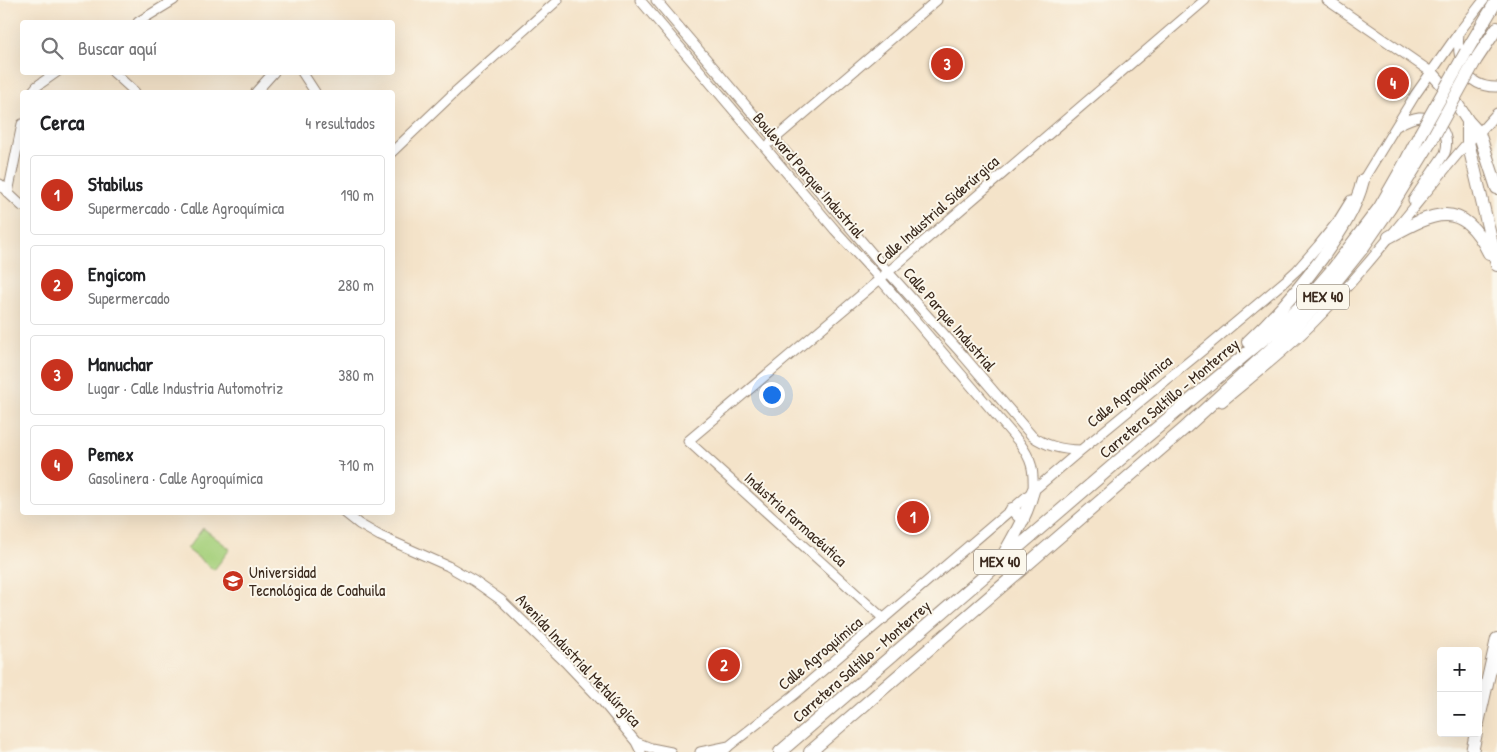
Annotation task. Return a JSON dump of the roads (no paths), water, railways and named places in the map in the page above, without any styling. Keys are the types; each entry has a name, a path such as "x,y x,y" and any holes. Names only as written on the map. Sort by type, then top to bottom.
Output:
{"highway":[{"name":"Carretera Saltillo - Monterrey","path":"810,752 1185,428 1294,328 1321,300 1375,231 1471,56 1497,0"},
{"name":"Carretera Saltillo - Monterrey","path":"1471,56 1497,28"},
{"path":"1431,72 1450,92 1468,121 1479,133 1497,188"},
{"path":"1468,121 1468,142 1497,265"},
{"name":"Carretera Saltillo - Monterrey","path":"780,752 1000,562 1277,328 1334,270 1380,207 1425,137"},
{"path":"1221,374 1226,363 1285,306 1321,258 1349,216 1359,196 1363,180"},
{"path":"1390,237 1414,223 1429,217 1443,215 1456,217 1463,220 1477,232 1497,269"},
{"path":"1000,562 1022,520 1033,491"},
{"path":"1012,509 1022,520"},
{"path":"1482,705 1497,639"},
{"path":"1472,752 1475,737"}],"street":[{"path":"141,20 174,0"},
{"path":"395,149 456,91 558,0"},
{"name":"Boulevard Parque Industrial","path":"640,0 835,230 952,361 1012,433 1028,455 1034,475 1033,491"},
{"name":"Calle Parque Industrial","path":"656,0 888,272 962,353 1032,436 1039,441 1059,448 1081,450"},
{"path":"765,147 937,0"},
{"name":"Calle Industrial Siderúrgica","path":"688,441 1205,0"},
{"path":"1327,0 1431,72"},
{"name":"Calle Agroquímica","path":"726,749 794,694 1081,450 1209,346 1297,270 1338,221 1431,72 1460,30 1484,0"},
{"path":"1460,30 1458,52 1464,69 1474,81 1491,87 1497,87"},
{"path":"34,90 54,75"},
{"path":"116,75 133,90"},
{"path":"258,90 271,75"},
{"path":"304,75 314,90"},
{"path":"1185,428 1198,422 1304,332 1390,237 1408,212 1468,142 1497,113"},
{"path":"1396,127 1414,118 1426,118 1442,127 1446,138 1447,148 1445,153 1417,193 1408,212"},
{"path":"8,193 20,134"},
{"path":"0,184 20,204"},
{"path":"952,361 962,353"},
{"path":"982,398 992,389"},
{"path":"1012,433 1022,425"},
{"name":"Industria Farmacéutica","path":"688,441 884,618"},
{"name":"Avenida Industrial Metalúrgica","path":"348,515 380,536 448,566 501,600 602,701 636,742 640,752"},
{"name":"Avenida Industrial Metalúrgica","path":"636,742 651,748 671,752"},
{"path":"700,752 726,749"}],"place":[{"name":"Manuchar","path":"947,64"},
{"name":"Pemex","path":"1393,83"},
{"name":"Stabilus","path":"913,517"},
{"name":"Universidad Tecnológica de Coahuila","path":"233,581"},
{"name":"Engicom","path":"724,665"}]}
